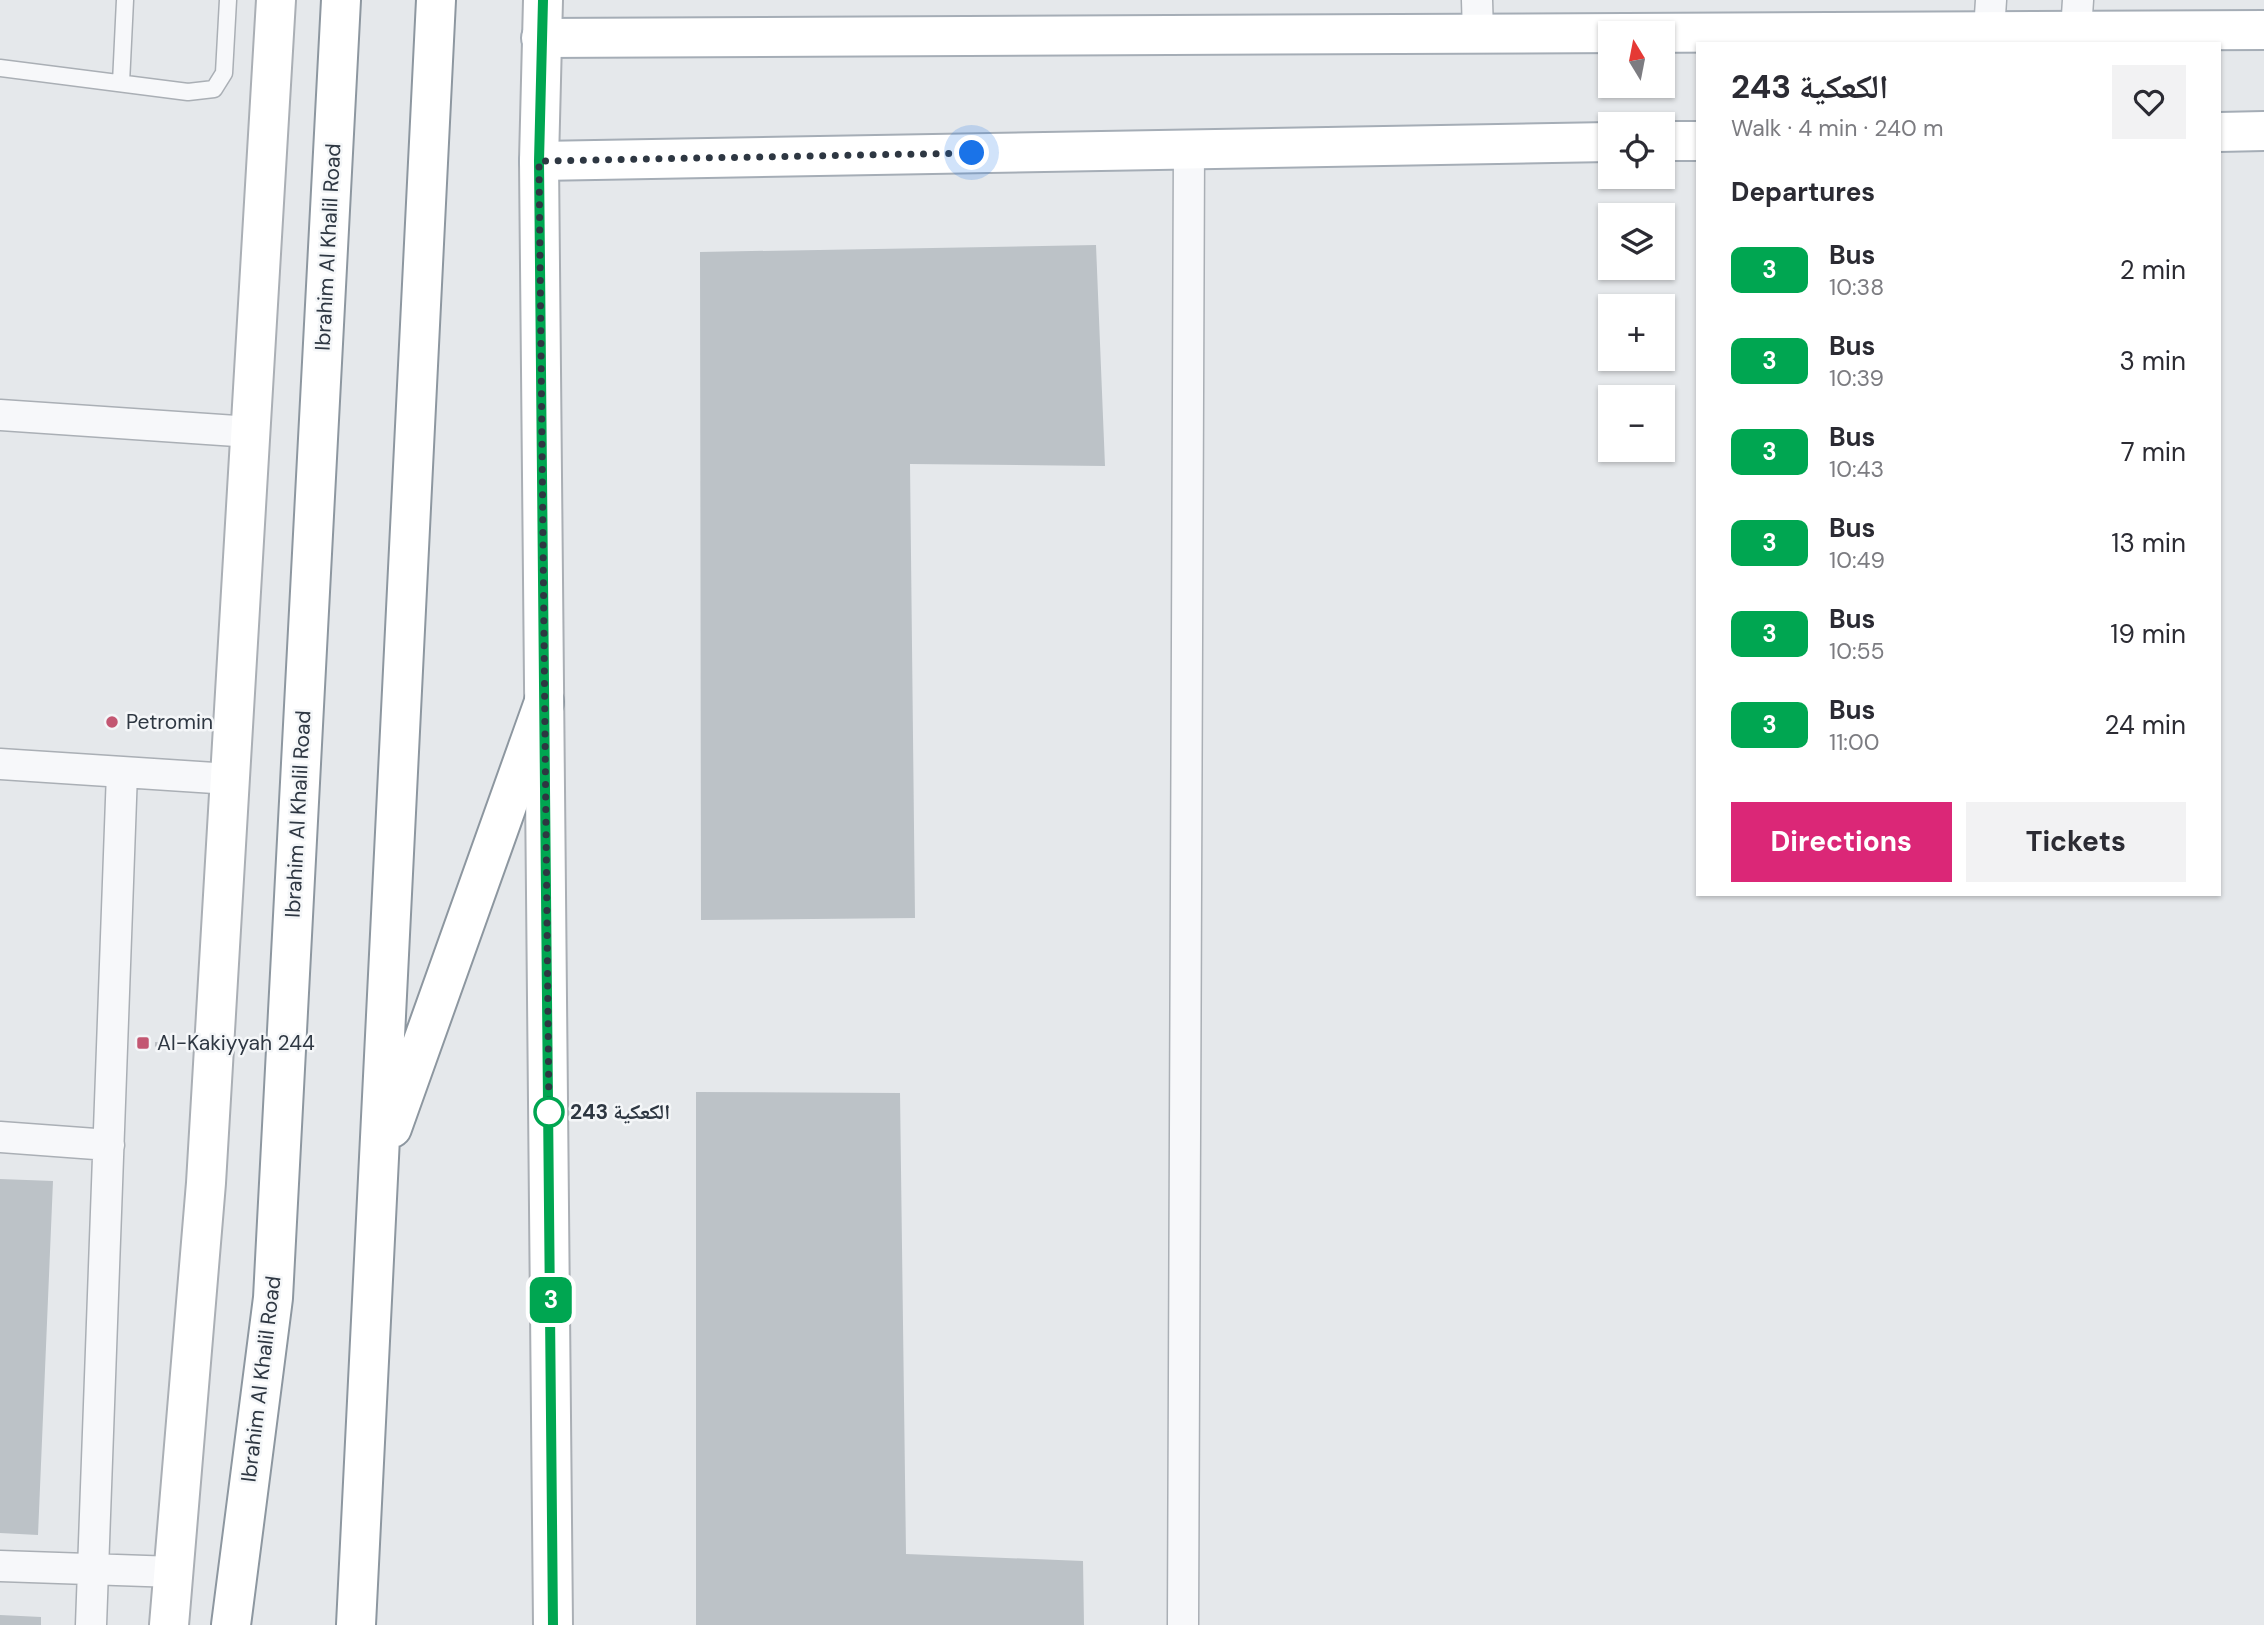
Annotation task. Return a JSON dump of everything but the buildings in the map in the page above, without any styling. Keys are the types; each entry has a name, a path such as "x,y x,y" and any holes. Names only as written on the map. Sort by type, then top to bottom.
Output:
{"main road":[{"path":"169,1625 206,1183 276,0"},
{"name":"Ibrahim Al Khalil Road","path":"231,1625 273,1298 341,0"},
{"path":"356,1625 436,0"},
{"path":"543,0 539,161 553,1625"},
{"path":"541,38 1478,17 2077,16 2264,30"},
{"path":"2221,132 2264,131"},
{"path":"1675,141 1696,141"},
{"path":"539,161 1598,142"},
{"path":"378,1170 544,702"}],"street":[{"path":"1183,1625 1189,149"},
{"path":"0,415 251,432"},
{"path":"0,764 230,779"},
{"path":"91,1625 122,772"},
{"path":"0,1137 109,1145"},
{"path":"0,1566 95,1572 175,1573"}],"lane":[{"path":"121,83 125,0"},
{"path":"0,68 188,92 214,89 224,73 228,0"}],"bus line":[{"name":"3","path":"543,0 539,161 553,1625"}],"place":[{"name":"Petromin","path":"112,722"},
{"name":"Al-Kakiyyah 244","path":"143,1043"},
{"name":"الكعكية 243","path":"549,1112"}],"route":[{"path":"549,1112 539,161 972,153"}]}
